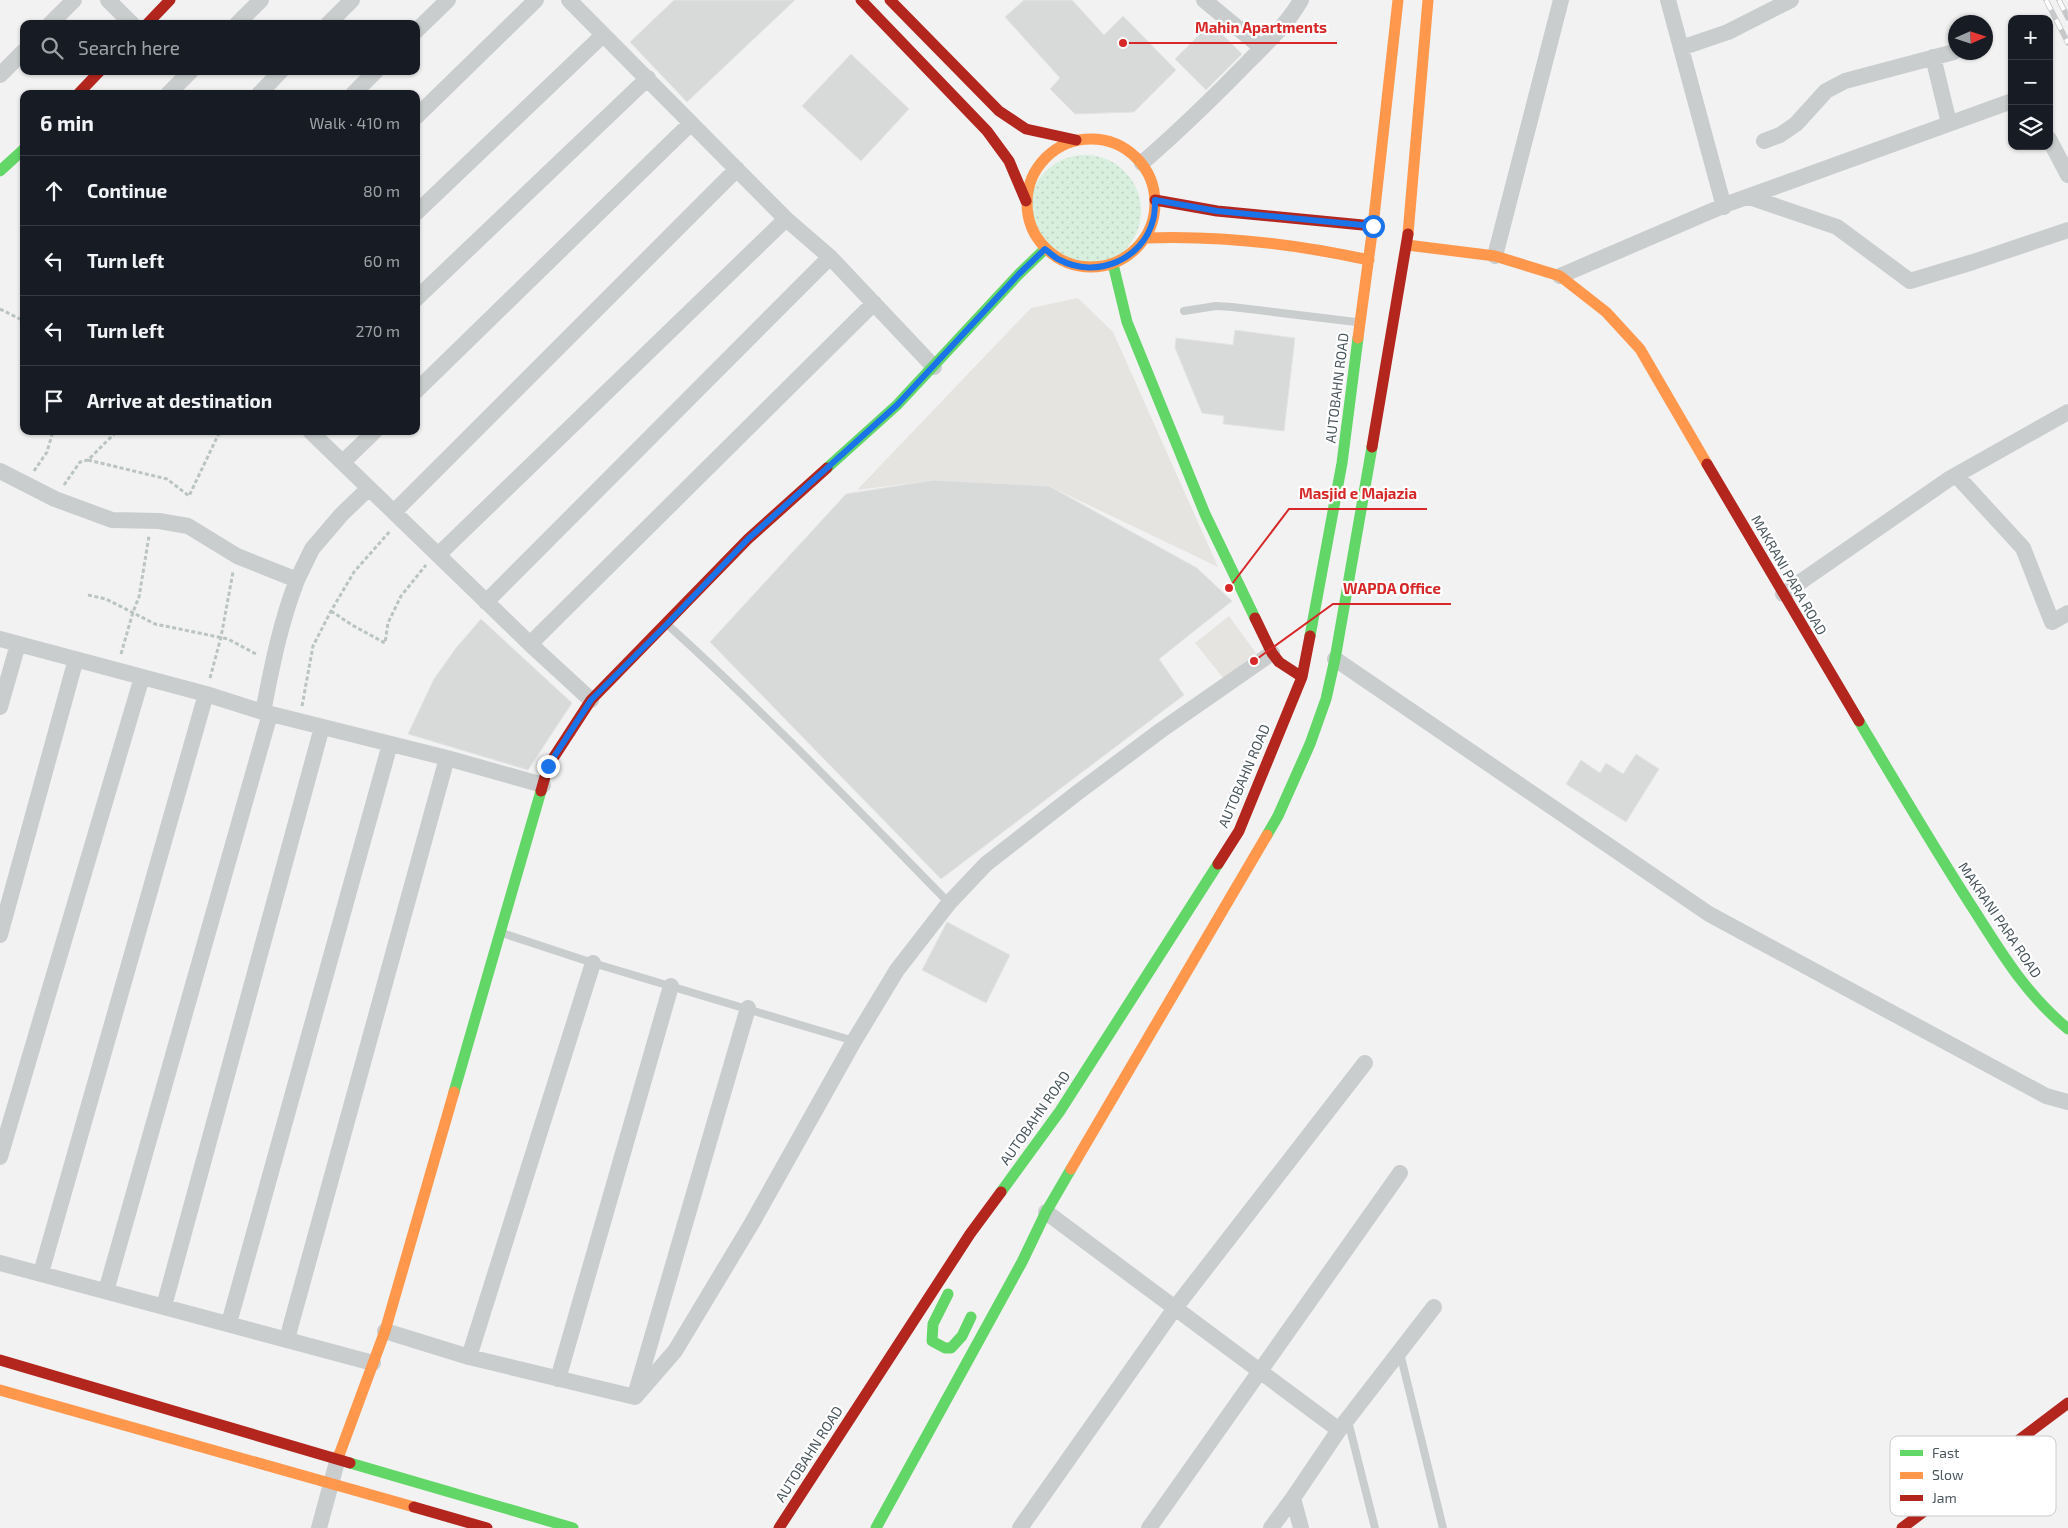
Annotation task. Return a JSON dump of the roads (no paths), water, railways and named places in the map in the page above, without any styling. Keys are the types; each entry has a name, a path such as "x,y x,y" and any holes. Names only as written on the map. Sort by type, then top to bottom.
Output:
{"main road":[{"path":"151,20 170,0"},
{"path":"861,0 987,131 1009,161 1026,201 1028,218 1034,235 1045,249 1059,260 1077,266 1095,268 1113,264 1131,254 1145,238 1153,220 1155,200 1153,187 1142,163 1128,150 1112,142 1094,138 1076,140 1057,148 1041,162 1030,180 1026,201"},
{"path":"890,0 999,111 1026,129 1076,140"},
{"name":"AUTOBAHN ROAD","path":"779,1528 970,1234 1060,1112 1239,831 1302,677 1342,463 1369,260 1398,0"},
{"path":"876,1528 1022,1262 1046,1212 1278,816 1310,744 1326,699 1335,659 1407,245 1412,168 1428,0"},
{"path":"82,90 96,75"},
{"path":"0,171 20,153"},
{"path":"1155,200 1217,211 1373,226"},
{"path":"1145,238 1210,236 1324,250 1369,260"},
{"name":"MAKRANI PARA ROAD","path":"1407,245 1495,256 1560,276 1606,312 1640,349 1956,884 2015,974 2047,1012 2068,1029"},
{"path":"338,1458 386,1331 548,766 591,700 748,539 897,405 1019,274 1045,249"},
{"path":"1113,264 1127,322 1198,496 1272,653 1279,662 1302,677"},
{"path":"970,1234 956,1278 933,1324 932,1341 946,1349 956,1345 977,1305"},
{"path":"1000,1278 1022,1262"},
{"path":"0,1360 573,1528"},
{"path":"0,1390 331,1482 487,1528"},
{"path":"2024,1436 2068,1403"},
{"path":"1902,1528 1918,1516"}],"street":[{"path":"54,20 74,0"},
{"path":"108,0 128,20"},
{"path":"241,20 260,0"},
{"path":"332,20 352,0"},
{"path":"420,28 448,0"},
{"path":"420,113 536,0"},
{"path":"569,0 786,219 830,257 934,367"},
{"path":"1204,0 1262,48"},
{"path":"1142,163 1190,122 1262,48 1295,11 1301,0"},
{"path":"1495,256 1561,0"},
{"path":"1668,0 1724,207"},
{"path":"1681,48 1728,32 1791,0"},
{"path":"420,209 603,35"},
{"path":"1764,141 1780,135 1796,124 1826,91 1845,81 1948,53"},
{"path":"0,75 20,55"},
{"path":"1933,57 1949,123"},
{"path":"172,90 186,75"},
{"path":"263,90 277,75"},
{"path":"357,90 372,75"},
{"path":"420,295 648,78"},
{"path":"1560,276 1749,197 2008,102"},
{"path":"420,387 690,124"},
{"path":"2053,147 2068,175"},
{"path":"397,516 737,169"},
{"path":"1749,197 1837,227 1910,281 2068,230"},
{"path":"438,555 786,219"},
{"path":"486,602 830,257"},
{"path":"530,644 874,303"},
{"path":"1783,594 1956,475 2068,412"},
{"path":"314,435 486,602 591,700"},
{"path":"343,462 370,435"},
{"path":"0,471 54,499 112,520 151,521 188,526 237,556 298,580"},
{"path":"1956,475 2023,548 2052,622 2068,613"},
{"path":"106,1291 267,713 273,659 284,613 312,549 341,515 369,488"},
{"path":"0,639 206,694 267,713 447,758 543,785"},
{"path":"0,707 18,644"},
{"path":"635,1397 675,1351 752,1223 854,1041 897,970 949,903 986,864 1077,793 1160,731 1272,653"},
{"path":"0,935 76,659"},
{"path":"1335,659 1709,914 2046,1096 2068,1102"},
{"path":"0,1157 142,677"},
{"path":"41,1273 206,694"},
{"path":"164,1306 322,727"},
{"path":"229,1323 390,744"},
{"path":"287,1339 447,758"},
{"path":"469,1357 593,964"},
{"path":"558,1379 671,986"},
{"path":"635,1397 748,1008"},
{"path":"1020,1528 1175,1308 1365,1063"},
{"path":"1149,1528 1400,1173"},
{"path":"1046,1212 1261,1372 1343,1425"},
{"path":"0,1263 373,1363"},
{"path":"1271,1528 1343,1425 1434,1307"},
{"path":"386,1331 469,1357 635,1397"},
{"path":"319,1528 338,1458"},
{"path":"1293,1498 1301,1528"}],"lane":[{"path":"1184,311 1216,306 1232,307 1360,322"},
{"path":"667,624 826,778 949,903"},
{"path":"500,932 593,964 748,1008 854,1041"},
{"path":"1399,1352 1443,1528"},
{"path":"1343,1425 1375,1528"}],"railway":[{"path":"2046,0 2068,43"},
{"path":"2059,0 2068,18"}],"place":[{"name":"Mahin Apartments","path":"1123,43"},
{"name":"Masjid e Majazia","path":"1229,588"},
{"name":"WAPDA Office","path":"1254,661"}]}
